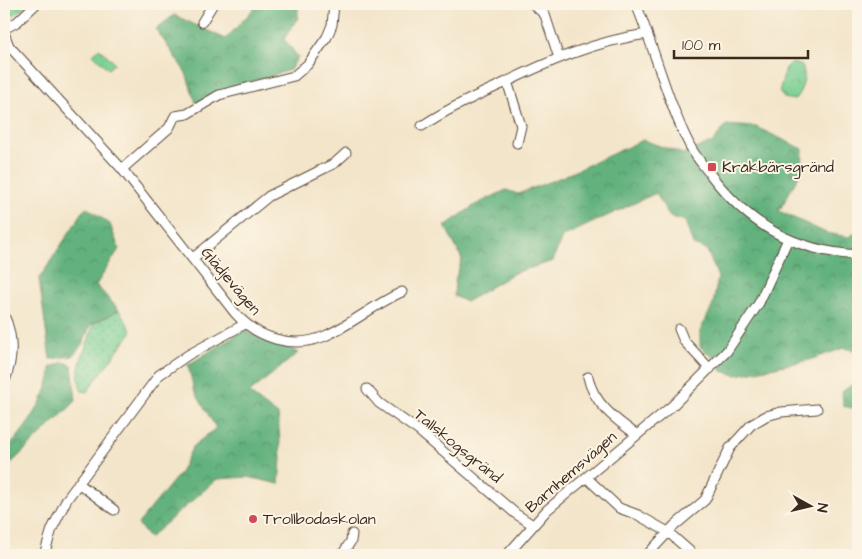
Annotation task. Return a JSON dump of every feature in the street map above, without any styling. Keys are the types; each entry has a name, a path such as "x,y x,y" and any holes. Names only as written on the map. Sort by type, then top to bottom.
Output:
{"street":[{"path":"4,29 17,22 36,4"},
{"path":"202,22 213,4"},
{"path":"122,168 169,128 175,116 187,114 219,95 294,76 308,64 327,37 332,25 334,4"},
{"path":"533,4 545,15 559,58"},
{"path":"636,4 690,147 722,190 754,221 788,239 832,252 858,255"},
{"name":"Glädjevägen","path":"4,33 9,46 122,168 245,324 262,336 275,340 305,340 324,336 381,302 402,292"},
{"path":"422,126 444,111 559,58 596,45 647,34"},
{"path":"507,81 521,126 517,142"},
{"path":"193,258 269,196 334,163 346,153"},
{"name":"Barnhemsvägen","path":"507,555 533,525 637,435 727,352 748,322 774,272 788,239"},
{"path":"4,315 8,325 11,361 4,383"},
{"path":"44,555 52,529 67,499 159,375 188,355 245,324"},
{"path":"679,329 684,341 710,369"},
{"name":"Barnhemsvägen","path":"588,377 591,390 599,402 637,435"},
{"name":"Tallskogsgränd","path":"366,389 379,403 419,431 516,514 533,525"},
{"path":"647,555 668,532 705,500 730,448 751,425 766,416 781,412 817,409"},
{"path":"587,478 619,508 638,515 668,532 694,555"},
{"path":"78,483 114,510"},
{"path":"342,555 351,540 352,534"}],"green space":[{"path":"4,4 30,4 4,21"},
{"path":"258,4 298,4 298,18 284,39 298,57 290,70 217,92 196,103 186,73 156,29 174,15 226,39"},
{"path":"99,48 115,63 108,69 93,54"},
{"path":"792,63 802,66 804,75 801,88 794,100 784,98 779,92 786,68"},
{"path":"726,125 756,127 803,149 802,170 779,211 826,233 849,237 858,231 858,351 844,348 809,360 737,375 722,371 713,357 700,347 700,331 713,305 718,277 707,250 693,245 685,221 669,216 656,193 562,237 553,261 514,273 466,302 454,296 455,280 462,259 445,226 475,205 506,190 518,194 564,176 643,140 683,154 713,142"},
{"path":"86,207 110,224 119,249 96,285 119,310 90,325 84,342 73,356 50,359 39,279"},
{"path":"119,310 132,331 87,392 82,391 79,382 80,366 93,324"},
{"path":"244,330 298,353 249,393 278,415 281,458 279,484 248,477 217,479 149,538 138,524 180,473 193,446 216,428 194,390 188,365"},
{"path":"64,362 72,365 76,401 4,470 4,450 19,435 42,400 47,388 51,367"},
{"path":"858,380 858,409 843,406 842,392"}],"place":[{"name":"Kråkbärsgränd","path":"712,167"},
{"name":"Trollbodaskolan","path":"253,519"}]}
